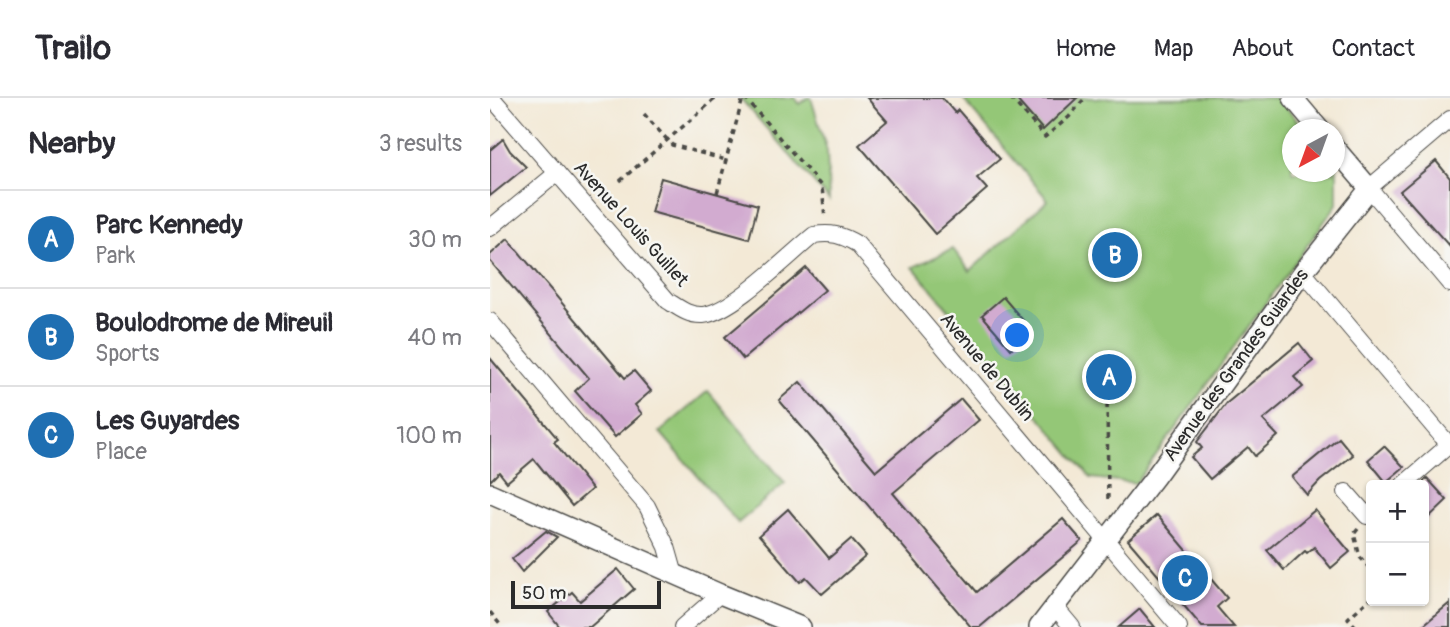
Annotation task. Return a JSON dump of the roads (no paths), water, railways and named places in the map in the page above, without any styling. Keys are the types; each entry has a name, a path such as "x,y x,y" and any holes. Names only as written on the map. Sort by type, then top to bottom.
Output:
{"street":[{"name":"Avenue Louis Guillet","path":"492,98 668,300 688,313 703,315 727,307 814,235 827,233"},
{"path":"1293,98 1311,119"},
{"name":"Avenue des Grandes Guiardes","path":"1039,627 1106,541 1303,272 1369,188 1450,120"},
{"path":"1345,159 1450,284"},
{"path":"490,228 557,173"},
{"name":"Avenue de Dublin","path":"827,233 844,236 857,244 1179,627"},
{"path":"1303,272 1450,446 1409,480"},
{"path":"490,321 646,506 667,547 675,575"},
{"path":"1346,492 1366,511"},
{"path":"490,493 720,594 773,622 801,627"},
{"path":"682,627 720,594"},
{"path":"1056,608 1072,627"}],"place":[{"name":"Boulodrome de Mireuil","path":"1115,255"},
{"name":"Parc Kennedy","path":"1109,377"},
{"name":"Les Guyardes","path":"1185,578"}]}
